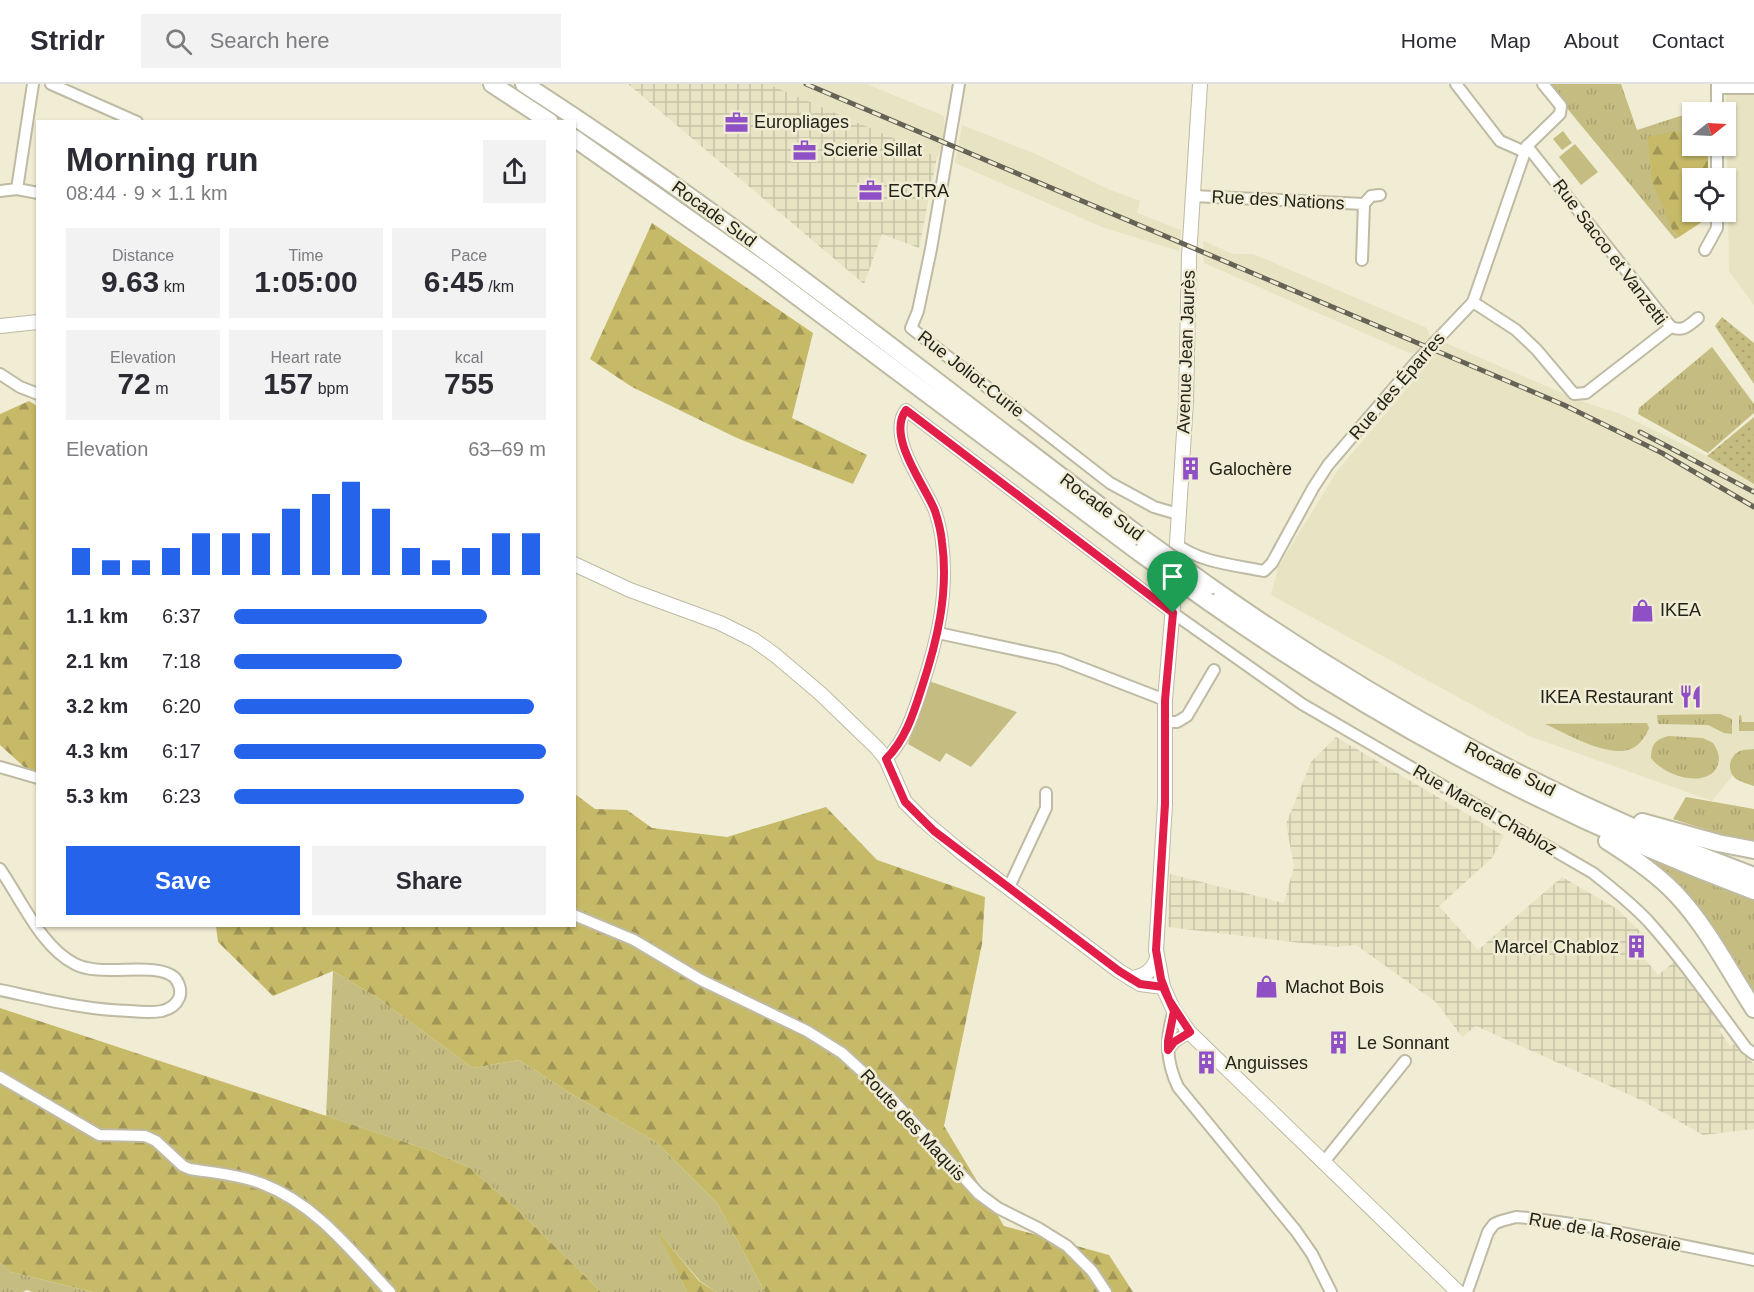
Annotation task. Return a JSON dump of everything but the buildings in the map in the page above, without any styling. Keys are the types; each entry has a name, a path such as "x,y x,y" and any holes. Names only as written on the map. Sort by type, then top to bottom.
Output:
{"highway":[{"path":"492,84 547,120"},
{"name":"Rocade Sud","path":"524,84 616,145 722,220 1141,545"},
{"name":"Rocade Sud","path":"576,139 771,276 1209,594 1284,654 1409,731 1553,807 1622,838 1754,891"},
{"name":"Rocade Sud","path":"1209,594 1358,685 1486,757 1579,804 1754,876"},
{"path":"1579,804 1718,843 1754,850"},
{"path":"1553,807 1621,850 1653,873 1676,894 1716,948 1754,1009"}],"main road":[{"name":"Avenue Jean Jaurès","path":"1200,84 1189,257 1188,360 1164,722 1165,804 1157,916 1157,958 1163,987 1174,1011 1190,1032 1458,1292"},
{"path":"0,326 36,322"},
{"path":"576,565 630,590 720,623 753,640 801,676 867,738 886,759 901,795 912,811 962,853 1130,978 1140,984 1163,987"},
{"path":"1130,978 1146,974 1157,958"}],"street":[{"path":"16,189 33,84"},
{"path":"51,84 132,120"},
{"name":"Rue Joliot-Curie","path":"959,84 931,249 918,311 911,328 1110,483 1154,507 1178,514"},
{"path":"1456,84 1500,141 1526,149"},
{"name":"Rue des Éparres","path":"1176,544 1188,553 1204,558 1264,571 1272,563 1328,465 1417,361 1473,302 1526,149 1560,114 1560,106 1543,84"},
{"path":"1717,102 1717,86 1754,88"},
{"name":"Rue Sacco et Vanzetti","path":"1473,302 1516,330 1536,349 1574,394 1580,395 1586,393 1671,327 1526,149"},
{"path":"0,191 16,189 36,193"},
{"name":"Rue des Nations","path":"1362,260 1364,204 1371,196 1380,195"},
{"name":"Rue des Nations","path":"1193,196 1364,204"},
{"path":"1705,250 1717,228 1717,222"},
{"path":"1671,327 1677,330 1683,329 1698,318"},
{"path":"0,374 20,387 36,393"},
{"name":"Rue Marcel Chabloz","path":"938,633 944,592 942,541 936,513 905,451 900,424 906,410 1173,613 1302,704 1593,873 1627,901 1681,959 1746,1048 1754,1054"},
{"path":"886,759 912,720 938,633 1059,660 1165,700"},
{"path":"1164,722 1177,722 1187,716 1214,670"},
{"path":"0,767 36,777"},
{"path":"1009,887 1046,808 1046,793"},
{"path":"0,869 36,925"},
{"name":"Route des Maquis","path":"576,916 634,940 701,980 807,1031 842,1053 883,1090 979,1194 998,1208 1067,1246 1092,1271 1106,1292"},
{"path":"0,990 96,1008 148,1012 173,1007 179,998 181,992 177,980 165,972 92,970 77,965 65,958 38,927"},
{"path":"1174,1011 1168,1050 1168,1062 1172,1075 1184,1095 1284,1216 1311,1254 1331,1292"},
{"path":"1168,1050 1174,1042 1190,1032"},
{"path":"1323,1163 1404,1061"},
{"path":"0,1077 99,1135 145,1136 190,1169 236,1176 262,1184 288,1196 310,1209 390,1292"},
{"name":"Rue de la Roseraie","path":"1467,1292 1488,1232 1494,1224 1516,1217 1593,1227 1754,1260"}],"shaded area":[{"path":"628,84 768,84 937,157 919,248 882,234 864,284"},
{"path":"768,84 867,84 944,116 944,146 937,157"},
{"path":"1726,84 1754,84 1754,305 1729,271 1728,222 1736,222 1736,168 1727,168 1727,156 1736,156 1736,102 1726,102"},
{"path":"962,125 1038,155 1108,189 1140,201 1137,213 1181,230 1179,251 1102,227 955,163"},
{"path":"1203,241 1233,254 1253,254 1427,328 1430,337 1421,348 1412,354 1204,263"},
{"path":"1441,341 1581,401 1621,414 1707,456 1754,484 1754,758 1746,759 1712,801 1529,736 1271,595 1278,567 1337,471 1430,361 1430,351"},
{"path":"1336,737 1504,836 1492,858 1439,906 1478,950 1562,877 1617,909 1645,936 1634,946 1658,975 1674,962 1723,1027 1719,1030 1730,1046 1734,1044 1754,1064 1754,1129 1703,1135 1641,1100 1476,1026 1462,1037 1436,1002 1356,945 1336,947 1168,927 1170,874 1284,903 1294,866 1286,824 1311,762"}],"green space":[{"path":"1547,84 1621,84 1637,130 1682,115 1682,135 1675,132 1673,231 1679,237 1675,239"},
{"path":"1563,131 1572,143 1562,150 1553,139"},
{"path":"1675,131 1682,134 1682,156 1708,156 1708,168 1682,168 1682,222 1702,222 1679,237 1673,231 1652,181 1648,137"},
{"path":"1575,144 1598,172 1581,185 1559,157"},
{"path":"652,223 813,333 792,418 867,455 853,484 737,438 632,387 590,359"},
{"path":"1722,317 1754,343 1754,384 1715,326"},
{"path":"1712,347 1754,404 1754,413 1708,453 1638,414 1639,408"},
{"path":"29,401 36,405 36,776 0,745 0,414"},
{"path":"1754,417 1754,484 1707,456"},
{"path":"929,681 1017,712 971,767 946,753 940,762 908,744"},
{"path":"1720,714 1732,719 1732,734 1724,733 1708,725 1658,724 1657,715"},
{"path":"1741,715 1742,722 1754,722 1754,731 1739,731 1739,716"},
{"path":"1647,723 1649,728 1639,743 1634,748 1622,751 1599,748 1545,724"},
{"path":"1669,736 1703,738 1713,743 1719,756 1716,769 1710,775 1692,779 1673,774 1656,764 1651,758 1653,746"},
{"path":"1754,749 1754,786 1736,779 1731,772 1730,764 1736,753"},
{"path":"576,795 595,809 627,810 652,828 727,837 826,807 877,860 985,897 982,944 944,1126 1004,1226 1109,1255 1133,1292 765,1292 717,1203 656,1142 570,1093 519,1060 473,1068 375,996 333,971 273,996 218,942 216,927 576,927"},
{"path":"1686,797 1754,809 1754,845 1673,819"},
{"path":"1645,856 1754,899 1754,995 1701,909 1644,860"},
{"path":"333,971 375,996 473,1068 519,1060 570,1093 656,1142 717,1203 765,1292 716,1292 700,1281 658,1232 687,1292 601,1292 517,1209 470,1168 429,1150 326,1116"},
{"path":"0,1008 429,1150 470,1168 517,1209 601,1292 93,1292 11,1272 0,1263"},
{"path":"656,1229 699,1281 716,1292 687,1292"},
{"path":"0,1263 11,1272 93,1292 32,1292 27,1290 0,1292"}],"railway":[{"path":"806,84 1564,405 1662,453 1754,507"},
{"path":"1640,432 1754,492"}],"place":[{"name":"Europliages","path":"736,122"},
{"name":"Scierie Sillat","path":"805,150"},
{"name":"ECTRA","path":"870,191"},
{"name":"Galochère","path":"1191,469"},
{"name":"IKEA","path":"1642,610"},
{"name":"IKEA Restaurant","path":"1691,697"},
{"name":"Marcel Chabloz","path":"1637,947"},
{"name":"Machot Bois","path":"1267,987"},
{"name":"Le Sonnant","path":"1339,1043"},
{"name":"Anguisses","path":"1207,1063"}],"route":[{"path":"1173,613 906,410 903,414 900,424 905,451 936,513 942,541 944,592 938,633 912,720 886,759 898,789 912,811 934,831 1119,971 1140,984 1163,987 1174,1011 1168,1050 1174,1042 1190,1032 1174,1011 1169,1000 1161,979 1156,950 1165,804 1165,700 1173,613"}]}
